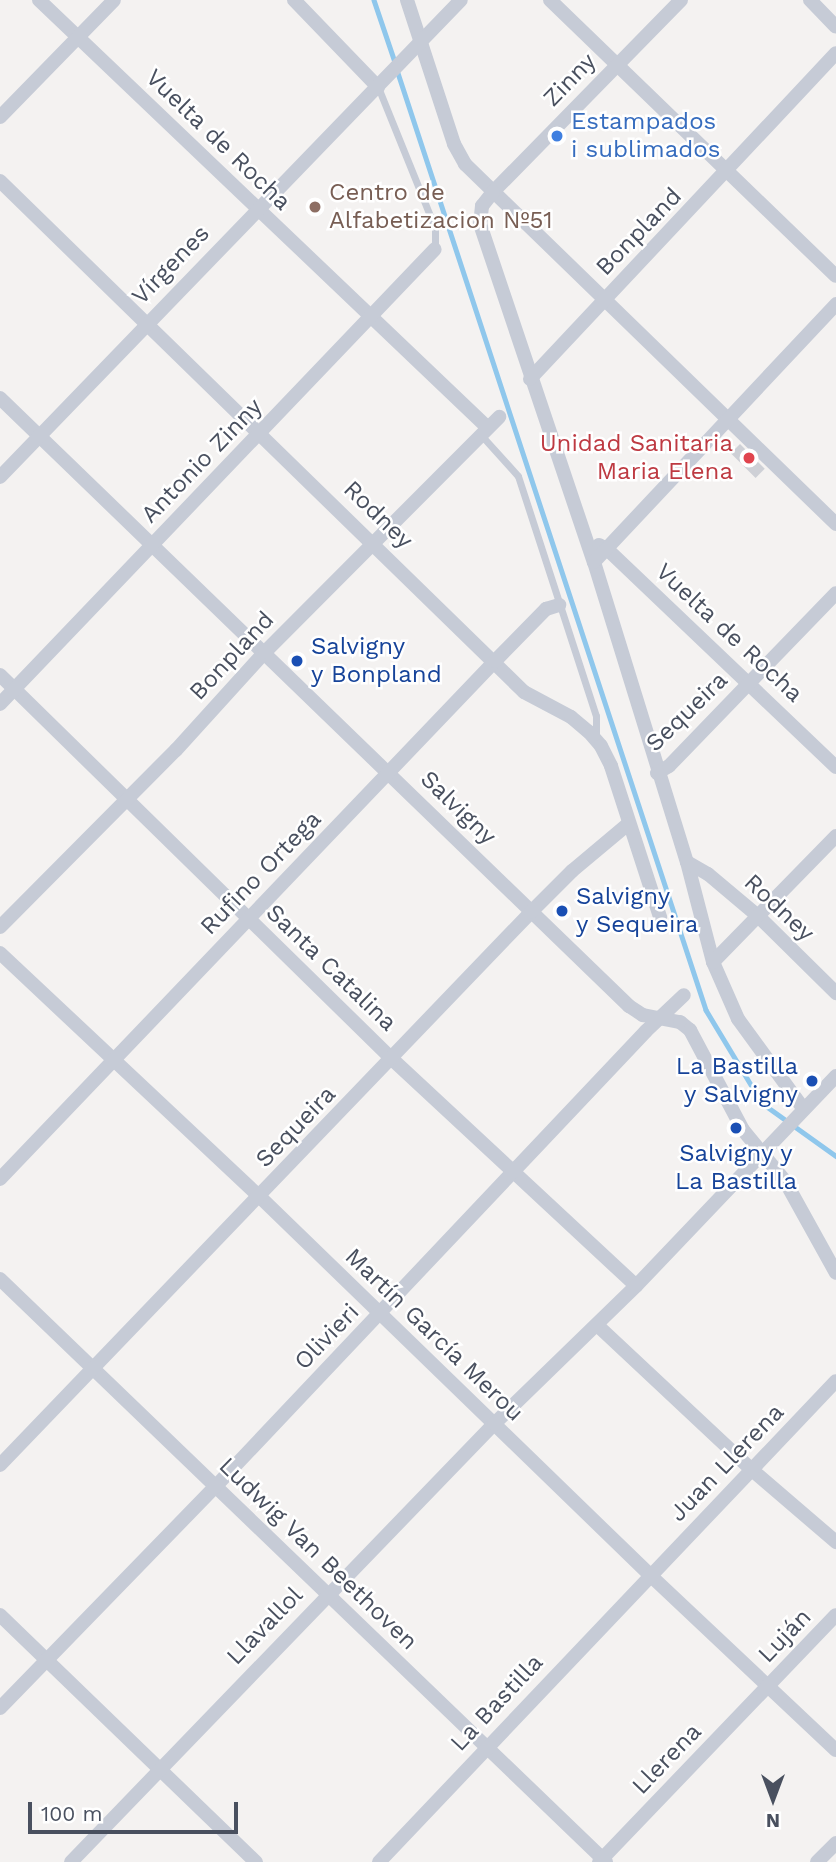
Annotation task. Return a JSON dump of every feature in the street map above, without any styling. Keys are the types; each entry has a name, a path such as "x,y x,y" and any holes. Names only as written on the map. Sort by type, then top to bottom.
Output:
{"street":[{"name":"Vuelta de Rocha","path":"39,0 484,431"},
{"path":"0,117 114,0"},
{"path":"293,0 378,87"},
{"path":"407,0 454,144 466,164 836,524"},
{"path":"421,43 461,0"},
{"path":"550,0 726,173 836,276"},
{"name":"Zinny","path":"492,192 681,0"},
{"path":"810,0 836,27"},
{"name":"Vírgenes","path":"0,477 147,322 421,43"},
{"name":"Bonpland","path":"530,379 836,53"},
{"name":"Rodney","path":"0,181 374,542 524,692 571,717 596,740 611,766 660,917"},
{"path":"492,192 482,206 480,224 593,562 687,862 713,962 738,1019 803,1108"},
{"name":"Antonio Zinny","path":"0,704 435,249"},
{"path":"593,562 836,304"},
{"name":"Salvigny","path":"0,398 629,1006 643,1016 680,1022 690,1030 743,1130 785,1181 836,1273"},
{"name":"Bonpland","path":"0,928 125,798 176,750 265,652 499,417"},
{"name":"Vuelta de Rocha","path":"585,538 607,549 836,767"},
{"name":"Sequeira","path":"657,773 669,766 836,593"},
{"name":"Rufino Ortega","path":"0,1179 495,661 546,609 559,605"},
{"name":"Santa Catalina","path":"0,675 392,1059 636,1286"},
{"name":"Sequeira","path":"0,1465 92,1366 260,1197 531,912 572,871 628,824"},
{"path":"713,962 836,836"},
{"name":"Rodney","path":"687,862 708,874 758,916 836,993"},
{"name":"Martín García Merou","path":"0,953 260,1197 767,1688 836,1750"},
{"name":"Olivieri","path":"0,1708 215,1487 684,995"},
{"path":"494,1423 636,1286 836,1076"},
{"name":"Ludwig Van Beethoven","path":"0,1279 603,1861"},
{"path":"597,1325 752,1470 836,1542"},
{"name":"Juan Llerena","path":"650,1575 836,1381"},
{"name":"Llavallol","path":"71,1862 494,1423"},
{"name":"La Bastilla","path":"379,1862 650,1575"},
{"path":"0,1615 256,1862"},
{"name":"Luján","path":"767,1688 836,1615"},
{"name":"Llerena","path":"603,1861 767,1688"},
{"path":"817,1862 836,1843"}],"lane":[{"path":"378,87 435,228 435,249"},
{"path":"484,431 518,477 596,716 596,740"}],"building":[{"path":"740,444 765,469 756,478 731,453"}],"waterway":[{"path":"374,0 395,62"},
{"path":"397,70 706,1010 762,1103 836,1156"}],"place":[{"name":"Estampados i sublimados","path":"557,136"},
{"name":"Centro de Alfabetizacion Nº51","path":"315,207"},
{"name":"Unidad Sanitaria Maria Elena","path":"749,458"},
{"name":"Salvigny y Bonpland","path":"297,661"},
{"name":"Salvigny y Sequeira","path":"562,911"},
{"name":"La Bastilla y Salvigny","path":"812,1081"},
{"name":"Salvigny y La Bastilla","path":"736,1128"}]}
